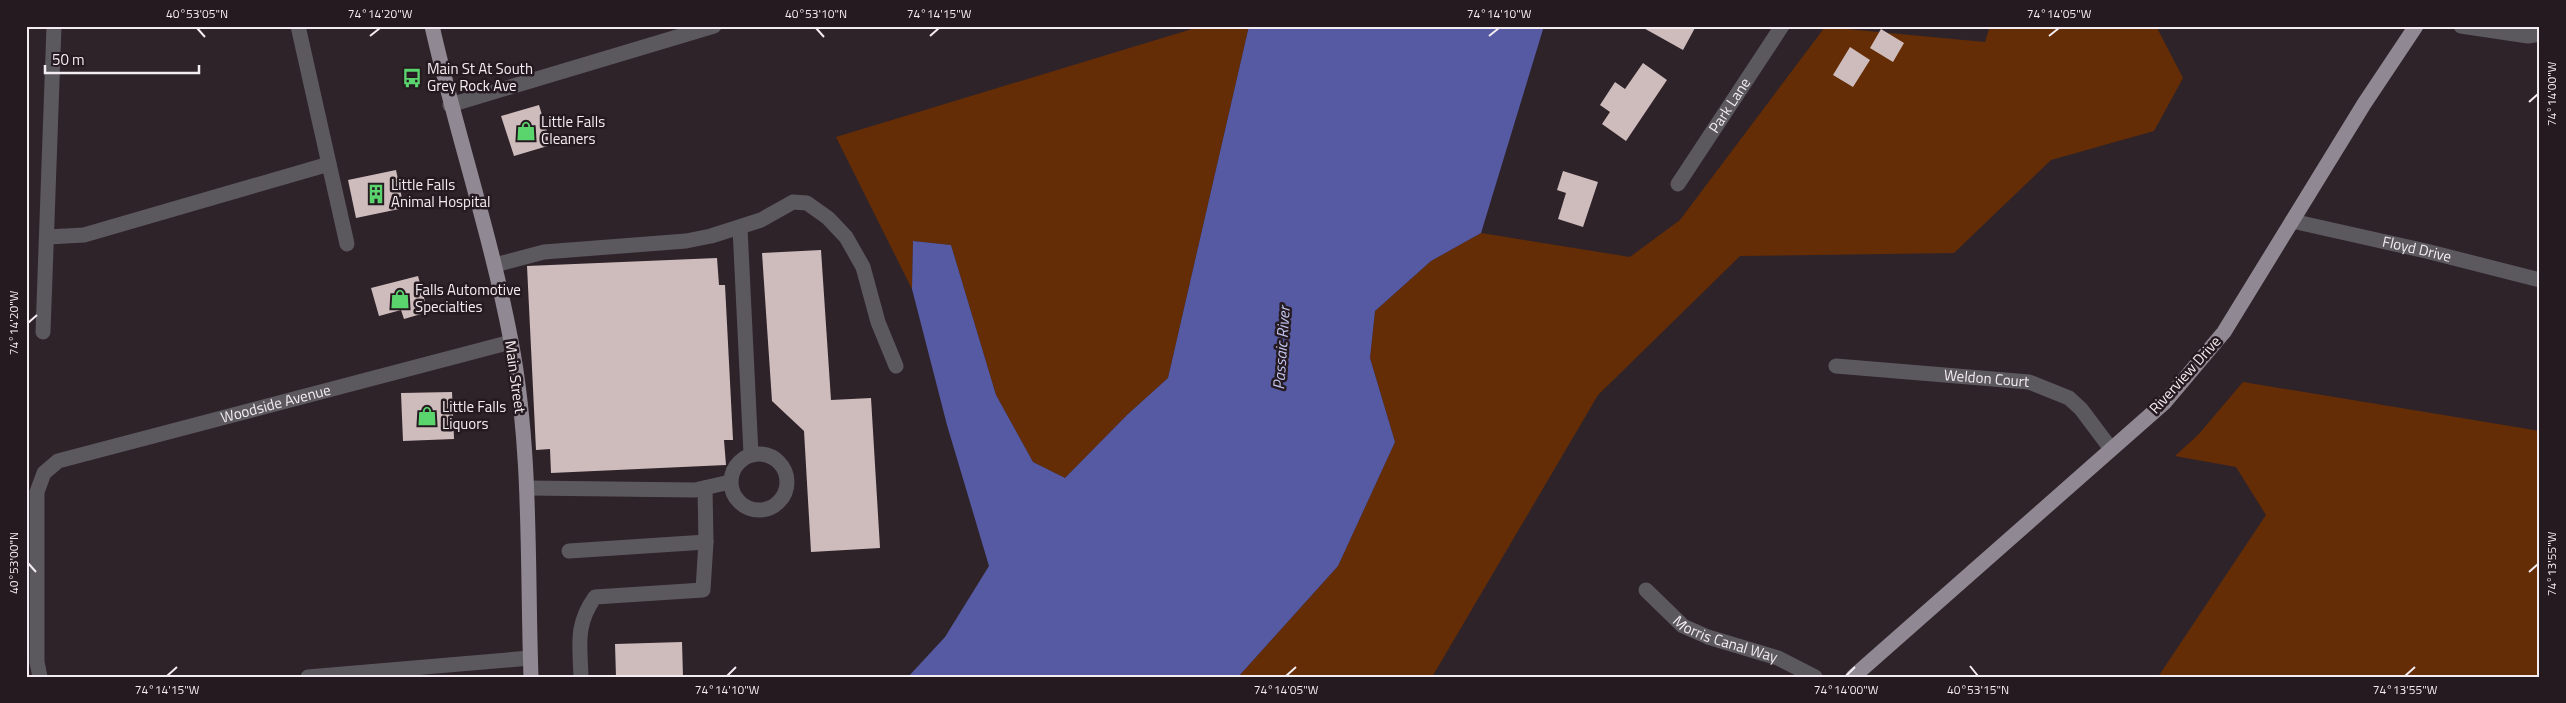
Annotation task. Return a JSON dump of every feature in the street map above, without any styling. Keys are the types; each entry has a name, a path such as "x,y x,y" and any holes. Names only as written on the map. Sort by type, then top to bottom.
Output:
{"main road":[{"name":"Main Street","path":"432,26 450,105 495,265 511,342 520,406 527,488 531,677"},
{"name":"Riverview Drive","path":"1853,677 2166,402 2224,332 2416,26"}],"street":[{"path":"43,332 54,26"},
{"path":"298,26 348,244"},
{"path":"450,105 714,26"},
{"name":"Park Lane","path":"1678,184 1782,26"},
{"path":"2461,26 2528,36 2540,34"},
{"path":"46,237 84,235 329,164"},
{"path":"495,265 544,252 686,241 740,228 779,212 793,202 807,203 828,218 846,237 863,267 878,322 896,366"},
{"name":"Floyd Drive","path":"2292,221 2426,251 2540,280"},
{"path":"740,228 751,454"},
{"name":"Woodside Avenue","path":"40,677 37,662 37,492 44,473 58,461 511,342"},
{"name":"Weldon Court","path":"1836,366 2029,382 2069,398 2081,409 2112,449"},
{"path":"751,454 769,455 783,466 788,484 780,502 763,510 744,506 737,500 730,482 736,464 751,454"},
{"path":"527,488 695,490 730,482"},
{"path":"581,677 578,640 585,611 595,597 703,590 706,542 705,488"},
{"path":"569,551 706,542"},
{"name":"Morris Canal Way","path":"1646,590 1683,626 1708,637 1778,658 1815,677"},
{"path":"308,677 530,658"}],"shaded area":[{"path":"1202,26 1249,26 1168,378 1127,415 1065,478 1033,462 996,395 951,245 913,241 912,289 836,137"},
{"path":"1990,26 2156,26 2183,78 2154,131 2051,160 1954,253 1740,256 1598,395 1432,677 1238,677 1338,566 1395,442 1370,358 1375,311 1431,261 1481,233 1630,257 1680,220 1825,27 1985,42"},
{"path":"2243,382 2540,431 2540,675 2158,677 2266,515 2236,467 2175,456 2198,435"}],"water":[{"name":"Passaic River","path":"1249,26 1544,26 1481,233 1431,261 1375,311 1370,358 1395,442 1338,566 1238,677 908,677 945,637 989,566 947,425 912,289 913,241 951,245 996,395 1033,462 1065,478 1127,415 1168,378"}],"building":[{"path":"1640,26 1696,26 1683,50"},
{"path":"1881,29 1904,43 1893,62 1870,48"},
{"path":"1850,47 1870,60 1853,87 1833,75"},
{"path":"1643,63 1667,80 1626,141 1602,124 1610,112 1600,105 1615,82 1625,89"},
{"name":"Little Falls Cleaners","path":"539,105 551,145 514,156 501,116"},
{"name":"Little Falls Animal Hospital","path":"396,170 404,208 356,218 348,180"},
{"path":"1563,171 1598,182 1583,227 1558,219 1566,193 1557,190"},
{"path":"821,250 831,400 871,398 880,548 811,552 804,431 772,401 762,253"},
{"path":"717,258 719,285 725,285 733,440 724,440 726,465 551,473 550,449 536,450 527,266"},
{"name":"Falls Automotive Specialties","path":"418,276 428,312 404,319 401,310 379,316 371,288"},
{"name":"Little Falls Liquors","path":"452,392 454,439 403,441 401,393"},
{"path":"682,642 683,677 616,677 615,644"}],"place":[{"name":"Main St At South Grey Rock Ave","path":"412,78"},
{"name":"Little Falls Cleaners","path":"526,131"},
{"name":"Little Falls Animal Hospital","path":"376,194"},
{"name":"Falls Automotive Specialties","path":"400,299"},
{"name":"Little Falls Liquors","path":"427,416"}]}
